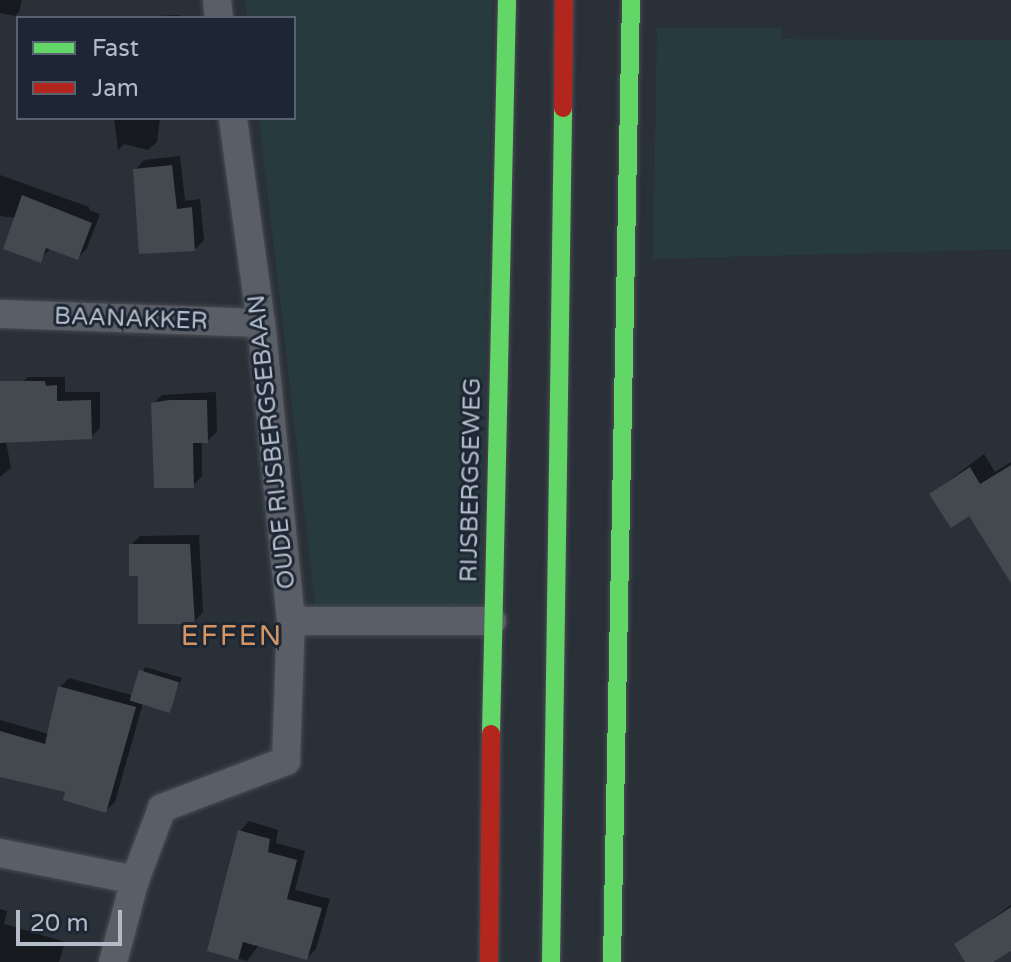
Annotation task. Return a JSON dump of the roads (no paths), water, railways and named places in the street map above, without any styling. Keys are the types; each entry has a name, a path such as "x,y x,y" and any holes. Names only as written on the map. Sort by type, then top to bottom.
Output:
{"street":[{"name":"RIJSBERGSEWEG","path":"489,962 492,621 507,0"},
{"path":"551,962 564,0"},
{"path":"612,962 631,0"},
{"name":"OUDE RIJSBERGSEBAAN","path":"113,962 135,880 162,808 286,761 291,621 261,323 233,120"},
{"name":"BAANAKKER","path":"0,314 261,323"},
{"path":"291,621 492,621"},
{"path":"0,853 135,880"}],"district":[{"name":"EFFEN","path":"232,636"}]}
